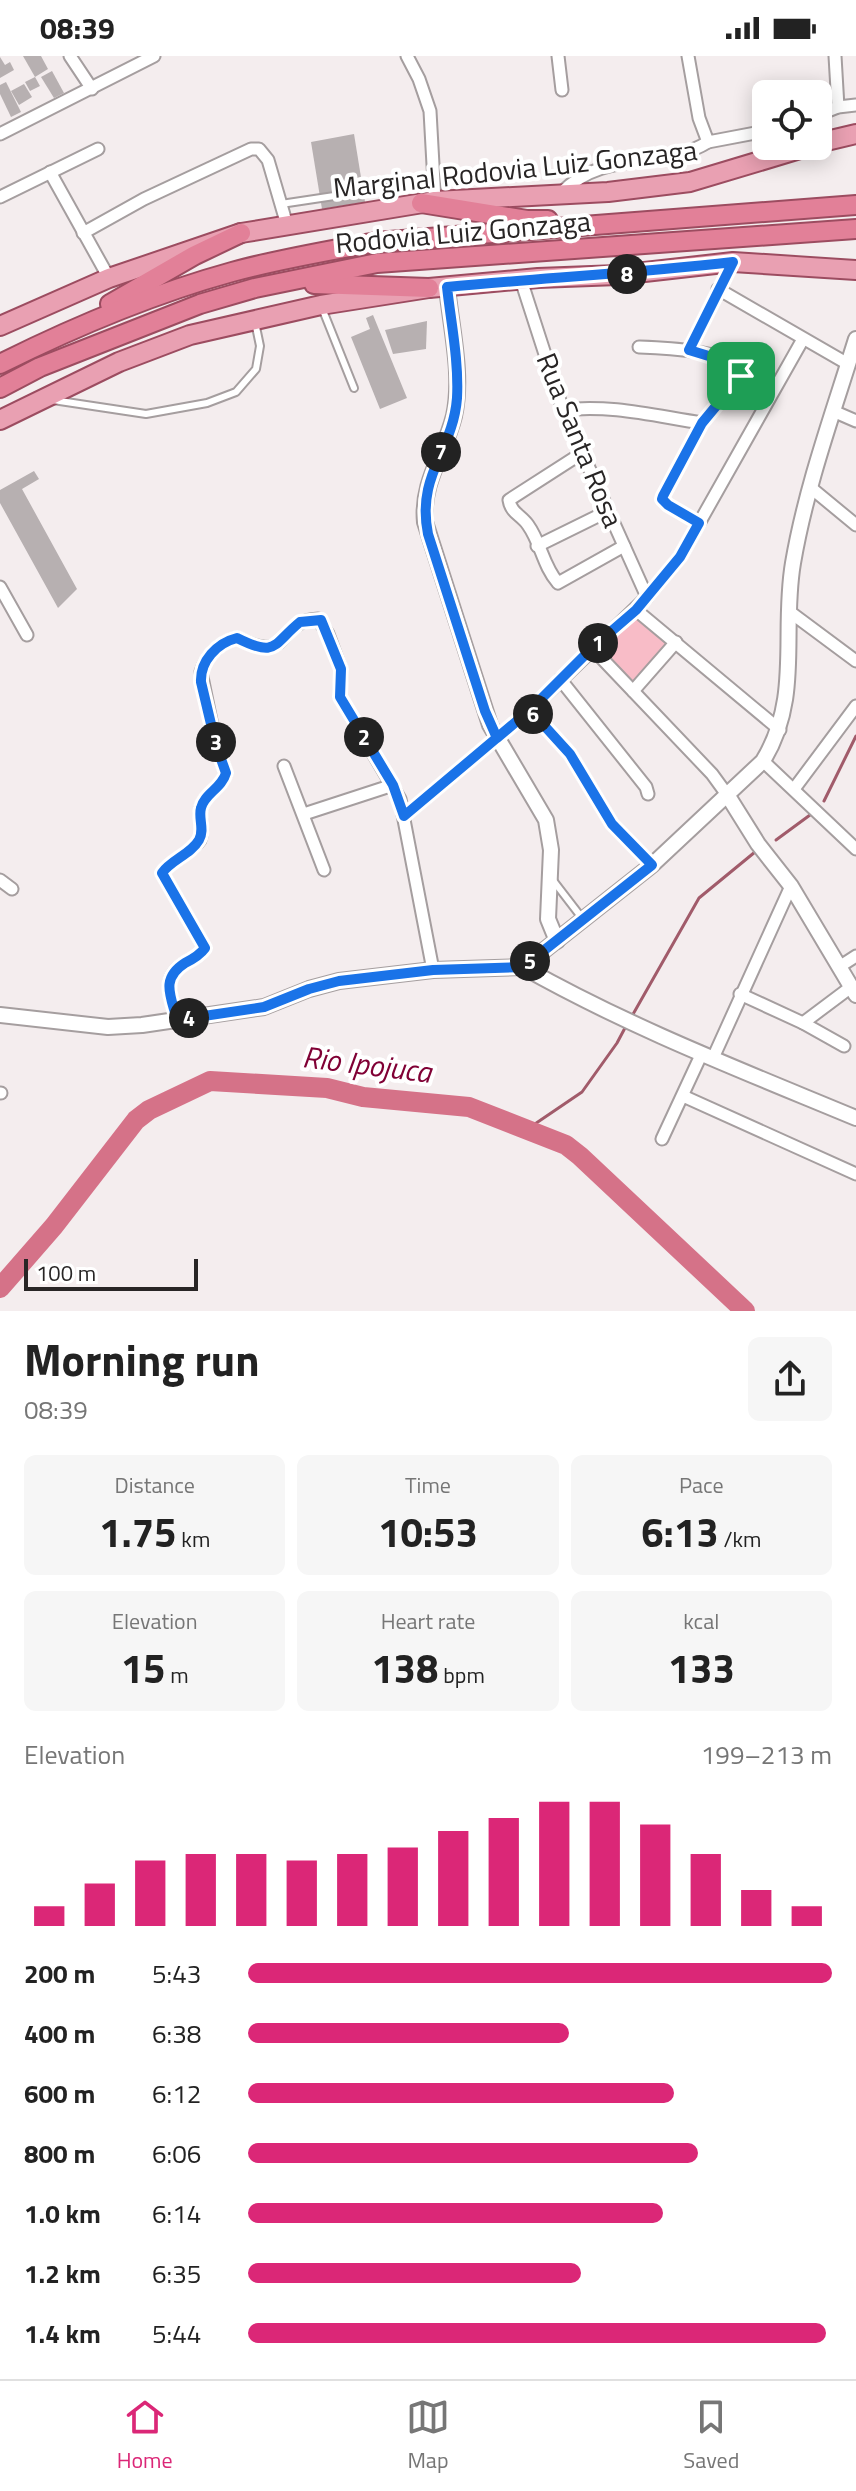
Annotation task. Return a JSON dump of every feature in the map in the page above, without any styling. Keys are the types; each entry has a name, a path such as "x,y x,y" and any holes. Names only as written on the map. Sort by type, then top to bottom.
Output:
{"highway":[{"path":"428,202 527,220 671,220"},
{"name":"Rodovia Luiz Gonzaga","path":"0,364 121,309 232,272 376,242 856,205"},
{"name":"Rodovia Luiz Gonzaga","path":"0,388 40,367 200,304 255,288 377,263 856,229"},
{"path":"0,364 56,329 108,305 195,255 241,233"},
{"path":"140,326 310,284 438,288"}],"main road":[{"path":"832,140 856,134"},
{"name":"Marginal Rodovia Luiz Gonzaga","path":"0,326 109,278 241,233 428,202 608,192 690,182 763,160"},
{"path":"0,420 119,362 190,335 321,305 438,288 618,275 733,262 856,270"}],"street":[{"path":"70,56 92,89"},
{"path":"0,134 154,56"},
{"path":"407,56 430,111 434,181 428,202"},
{"path":"558,56 562,90"},
{"path":"688,56 699,118 714,140"},
{"path":"835,56 838,107"},
{"path":"832,109 856,105"},
{"path":"561,193 584,173 615,164 686,152 714,140 752,133"},
{"path":"0,197 98,149"},
{"path":"83,233 144,199 251,149 264,152 287,225"},
{"path":"50,172 109,278"},
{"path":"689,350 733,262"},
{"name":"Rua Santa Rosa","path":"521,280 563,410 647,597"},
{"path":"438,288 457,398 449,434 426,488 424,514 485,711 497,738 546,820 551,850 548,919 557,941"},
{"path":"718,289 848,364"},
{"path":"404,816 530,710 647,597 680,557 803,339"},
{"path":"523,967 652,865 728,796 763,761 780,730 786,700 792,568 810,487 856,339"},
{"path":"639,347 689,350 735,364 742,370"},
{"path":"563,410 611,408 702,423"},
{"path":"833,411 856,421"},
{"path":"582,453 509,500 510,508 529,526 558,583 624,546"},
{"path":"810,487 856,525"},
{"path":"537,546 608,511"},
{"path":"0,587 27,635"},
{"path":"636,610 780,730"},
{"path":"790,612 856,661"},
{"path":"177,1020 169,990 170,976 204,951 204,944 162,873 199,840 204,801 220,787 226,773 201,682 203,665 214,651 232,639 269,648 276,646 300,622 318,619 328,634 341,669 340,697 393,785 404,816 433,970"},
{"path":"633,691 676,642"},
{"path":"592,648 712,774 758,844 791,886 854,991 803,1023"},
{"path":"560,679 638,776 648,794"},
{"path":"794,789 856,706"},
{"path":"530,710 570,754 612,824 652,865"},
{"path":"763,761 856,849"},
{"path":"284,766 324,870"},
{"path":"304,814 393,785"},
{"path":"0,880 12,889"},
{"path":"662,1139 740,994 791,886"},
{"path":"839,967 856,956"},
{"path":"0,1015 108,1027 264,1007 325,983 433,970 523,967 649,1031 856,1118"},
{"path":"740,994 844,1046"},
{"path":"683,1096 856,1174"}],"lane":[{"path":"281,204 434,181"},
{"path":"321,305 354,388"},
{"path":"42,398 146,414 207,403 236,392 256,369 260,346 254,318"},
{"path":"699,523 662,499 702,423 738,380 742,370"},
{"path":"550,876 584,921"}],"shaded area":[{"path":"635,613 670,642 632,687 596,649"}],"building":[{"path":"23,56 41,56 48,69 35,77"},
{"path":"0,57 5,65 10,62 14,70 0,78"},
{"path":"52,71 64,93 54,98 41,77"},
{"path":"35,77 40,86 30,91 25,82"},
{"path":"6,82 21,112 11,117 0,94 0,85"},
{"path":"24,84 32,97 19,105 11,91"},
{"path":"354,134 365,202 322,209 311,142"},
{"path":"373,315 407,398 380,409 351,337 370,329 366,318"},
{"path":"427,321 426,349 393,354 385,330"},
{"path":"34,471 39,479 22,489 77,589 58,608 0,503 0,490"}],"waterway":[{"path":"824,801 856,736"},
{"path":"776,840 810,815"},
{"path":"632,1016 699,898 755,852"},
{"path":"526,1130 582,1092 626,1026"},
{"name":"Rio Ipojuca","path":"0,1288 54,1226 136,1120 149,1110 210,1081 327,1088 363,1097 469,1107 566,1145 745,1311"}],"route":[{"path":"741,376 702,423 663,496 668,505 699,523 680,557 636,610 592,648 530,710 497,738 404,816 393,785 340,697 338,685 341,669 321,620 305,619 276,646 262,648 237,638 220,646 207,658 201,672 201,682 226,773 220,787 204,801 199,840 162,873 205,948 170,976 169,990 177,1020 264,1007 325,983 433,970 523,967 652,865 605,816 570,754 530,710 497,738 485,711 428,534 423,506 426,488 449,434 457,398 447,287 538,278 618,275 733,262 689,350 735,364 742,370 741,376"}]}
